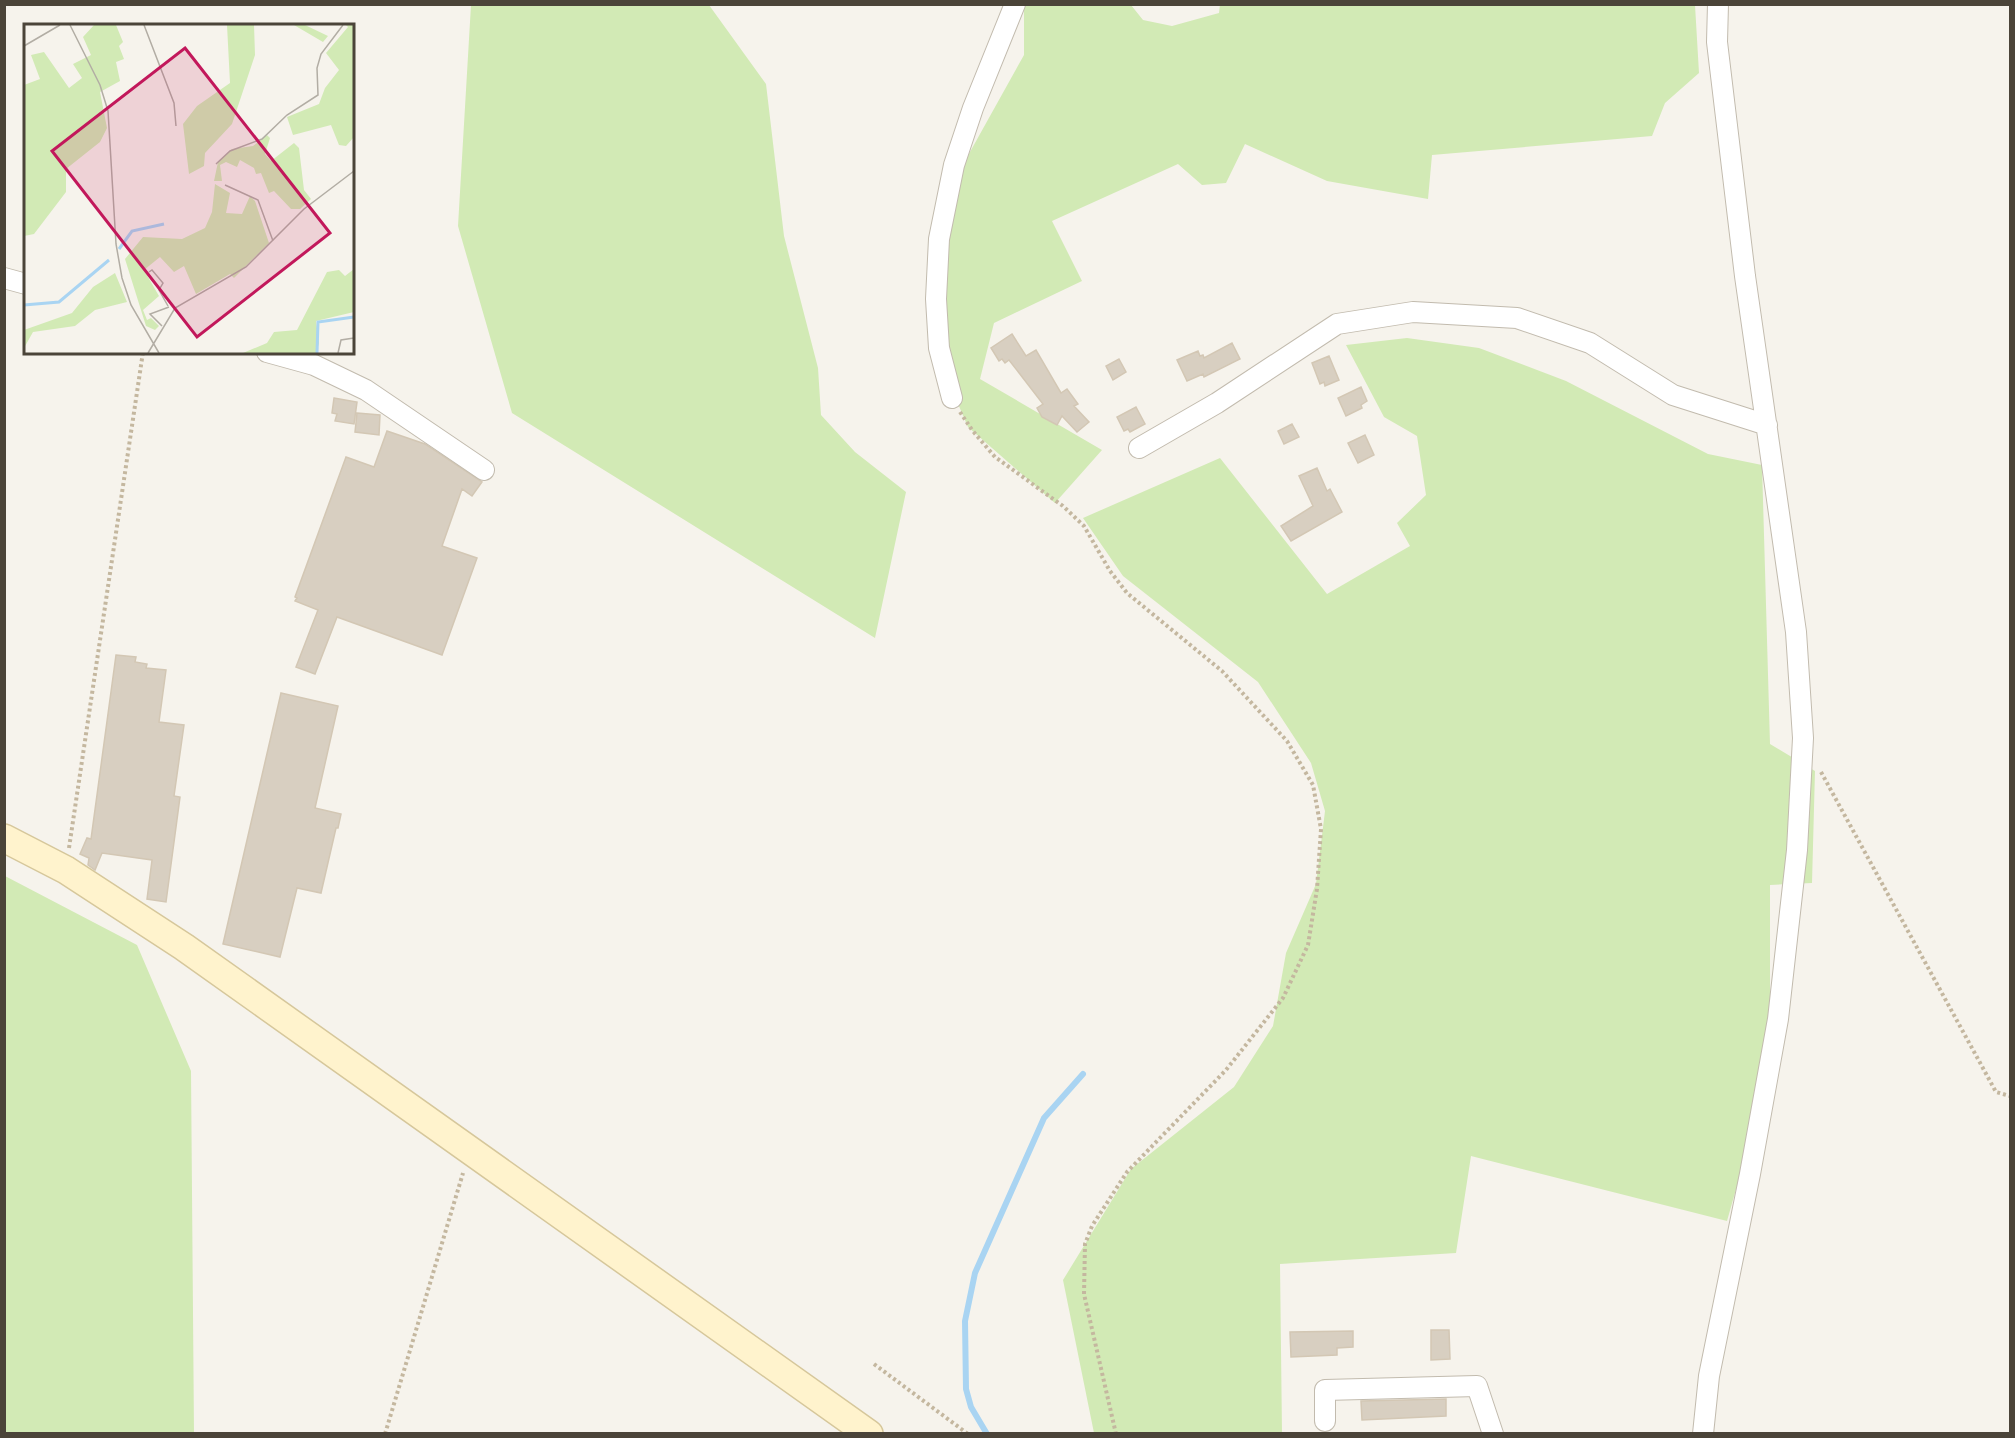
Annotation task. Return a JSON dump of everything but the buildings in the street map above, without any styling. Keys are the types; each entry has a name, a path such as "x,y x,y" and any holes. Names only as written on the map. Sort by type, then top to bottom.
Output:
{"street":[{"path":"952,398 939,348 936,299 939,239 954,165 973,108 1015,4"},
{"path":"1703,1434 1709,1376 1750,1174 1778,1019 1797,850 1803,738 1796,632 1745,276 1716,42 1718,4"},
{"path":"4,278 24,283"},
{"path":"1139,448 1217,403 1337,324 1413,312 1517,318 1590,343 1673,395 1767,425"},
{"path":"274,354 314,365 366,390 484,470"},
{"path":"4,838 66,870 184,947 869,1434"},
{"path":"1325,1421 1325,1390 1477,1386 1493,1434"}],"path":[{"path":"66,870 143,354"},
{"path":"952,398 972,430 995,457 1063,506 1084,526 1110,571 1126,593 1222,671 1287,741 1313,785 1321,829 1317,889 1308,945 1283,998 1226,1070 1127,1172 1092,1226 1085,1244 1084,1294 1116,1434"},
{"path":"1820,770 1996,1092 2010,1096"},
{"path":"385,1434 470,1150"},
{"path":"874,1364 968,1434"}],"green space":[{"path":"1220,4 1695,5 1699,73 1665,103 1652,136 1432,155 1428,199 1327,181 1245,144 1226,183 1202,185 1178,164 1052,221 1082,281 994,323 980,379 1102,450 1055,503 968,427 949,383 936,213 1024,55 1024,5 1131,5 1143,20 1172,26 1219,13"},
{"path":"471,5 709,5 766,84 784,236 818,368 821,415 855,452 906,492 875,638 512,413 458,226"},
{"path":"1407,338 1479,348 1566,381 1708,454 1762,465 1770,744 1815,771 1812,883 1770,885 1770,1069 1727,1221 1471,1156 1456,1253 1280,1264 1282,1433 1094,1433 1063,1280 1131,1169 1234,1087 1273,1026 1286,953 1316,884 1325,811 1311,763 1258,682 1123,576 1083,518 1220,458 1327,594 1410,546 1397,523 1426,495 1417,436 1384,417 1346,345"},
{"path":"5,876 137,945 191,1071 194,1433 5,1433"}],"waterway":[{"path":"987,1434 971,1407 966,1389 965,1321 975,1273 1044,1118 1083,1074"}]}
